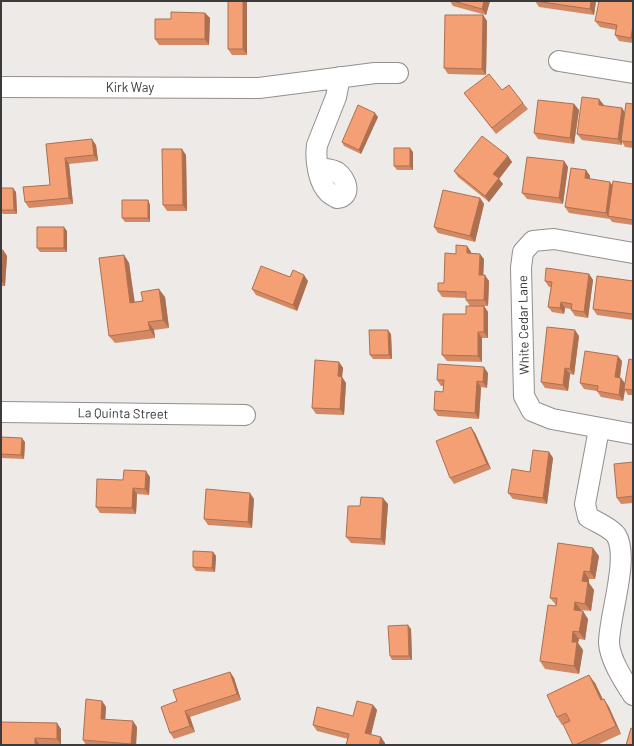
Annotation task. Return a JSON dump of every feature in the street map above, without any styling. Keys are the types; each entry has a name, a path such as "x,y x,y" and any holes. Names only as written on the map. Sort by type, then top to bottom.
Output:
{"street":[{"path":"559,61 633,73"},
{"name":"Kirk Way","path":"1,87 259,88 375,73 398,73"},
{"path":"319,168 316,157 317,145 336,97 340,77"},
{"name":"White Cedar Lane","path":"599,429 552,419 532,412 524,396 521,268 523,252 533,241 554,239 633,253"},
{"name":"La Quinta Street","path":"1,412 245,415"},
{"path":"633,434 599,429 585,504 588,517 604,526 624,534 620,547 621,563 609,644 617,669 633,695"}],"building":[{"path":"228,1 243,1 243,49 228,49"},
{"path":"453,1 484,1 482,9"},
{"path":"535,1 591,1 590,9"},
{"path":"599,1 633,1 633,25 631,38 615,35 617,25 595,21"},
{"path":"171,12 205,13 205,39 155,39 155,19 171,19"},
{"path":"445,15 483,15 482,69 444,68"},
{"path":"489,74 502,90 509,85 523,103 492,128 464,93"},
{"path":"582,97 599,99 599,105 622,108 618,139 577,134"},
{"path":"538,100 574,104 570,138 534,133"},
{"path":"626,103 633,104 633,142 621,141"},
{"path":"358,105 375,113 359,150 342,142"},
{"path":"482,136 508,156 493,174 499,178 485,196 454,171"},
{"path":"92,139 94,155 65,158 69,198 25,202 23,187 50,185 46,144"},
{"path":"394,148 410,148 410,166 394,166"},
{"path":"162,149 182,149 183,205 163,205"},
{"path":"527,157 564,161 559,198 522,193"},
{"path":"571,168 586,170 585,178 610,182 606,213 565,207"},
{"path":"613,181 633,184 633,220 608,216"},
{"path":"1,188 13,188 14,210 1,210"},
{"path":"443,190 480,198 470,236 434,227"},
{"path":"122,200 148,200 148,218 122,218"},
{"path":"37,227 64,227 64,248 37,248"},
{"path":"456,245 467,246 467,253 480,254 479,275 485,275 484,300 466,300 466,292 438,291 438,283 444,283 445,253 456,254"},
{"path":"1,250 3,250 1,278"},
{"path":"124,255 130,303 143,301 141,292 159,289 163,320 148,322 150,330 109,336 99,258"},
{"path":"261,266 290,277 293,270 304,275 293,305 252,289"},
{"path":"546,268 589,274 584,312 571,310 572,304 561,302 560,308 548,307 552,282 545,281"},
{"path":"597,276 633,281 633,314 593,309"},
{"path":"466,306 484,306 484,332 478,332 478,356 442,355 443,314 466,314"},
{"path":"547,327 575,330 570,369 565,368 563,385 541,382"},
{"path":"369,330 388,330 389,355 370,355"},
{"path":"585,351 618,356 615,377 621,378 619,395 597,391 598,386 580,383"},
{"path":"629,359 633,360 633,390 624,389"},
{"path":"315,360 339,362 338,376 342,377 340,409 312,408"},
{"path":"438,364 484,367 483,382 477,381 475,413 434,410 435,391 443,392 444,380 437,380"},
{"path":"471,427 487,464 450,478 436,441"},
{"path":"1,437 22,438 21,455 1,454"},
{"path":"533,450 549,452 543,498 508,493 512,469 530,472"},
{"path":"633,462 633,496 617,498 614,464"},
{"path":"124,470 146,471 145,489 133,488 132,508 96,507 97,479 123,480"},
{"path":"206,489 250,493 248,522 204,519"},
{"path":"361,497 383,498 381,539 346,537 348,506 360,506"},
{"path":"558,543 593,548 590,572 584,571 582,581 588,582 585,604 575,602 574,610 583,611 579,632 573,631 572,642 577,642 574,666 540,661 548,605 556,606 557,598 550,598"},
{"path":"193,551 213,552 212,568 193,567"},
{"path":"408,625 409,656 390,656 388,626"},
{"path":"230,672 237,694 185,711 190,726 170,733 161,707 177,701 173,690"},
{"path":"589,675 601,700 604,699 616,726 573,745 563,724 570,721 566,713 557,717 547,695"},
{"path":"86,699 102,701 101,719 133,721 131,744 83,740"},
{"path":"357,701 373,705 365,733 381,737 379,745 346,745 349,734 313,725 317,707 353,716"},
{"path":"1,722 57,723 57,739 35,738 35,745 1,745"},
{"path":"631,728 633,729 633,745 626,745"}]}
